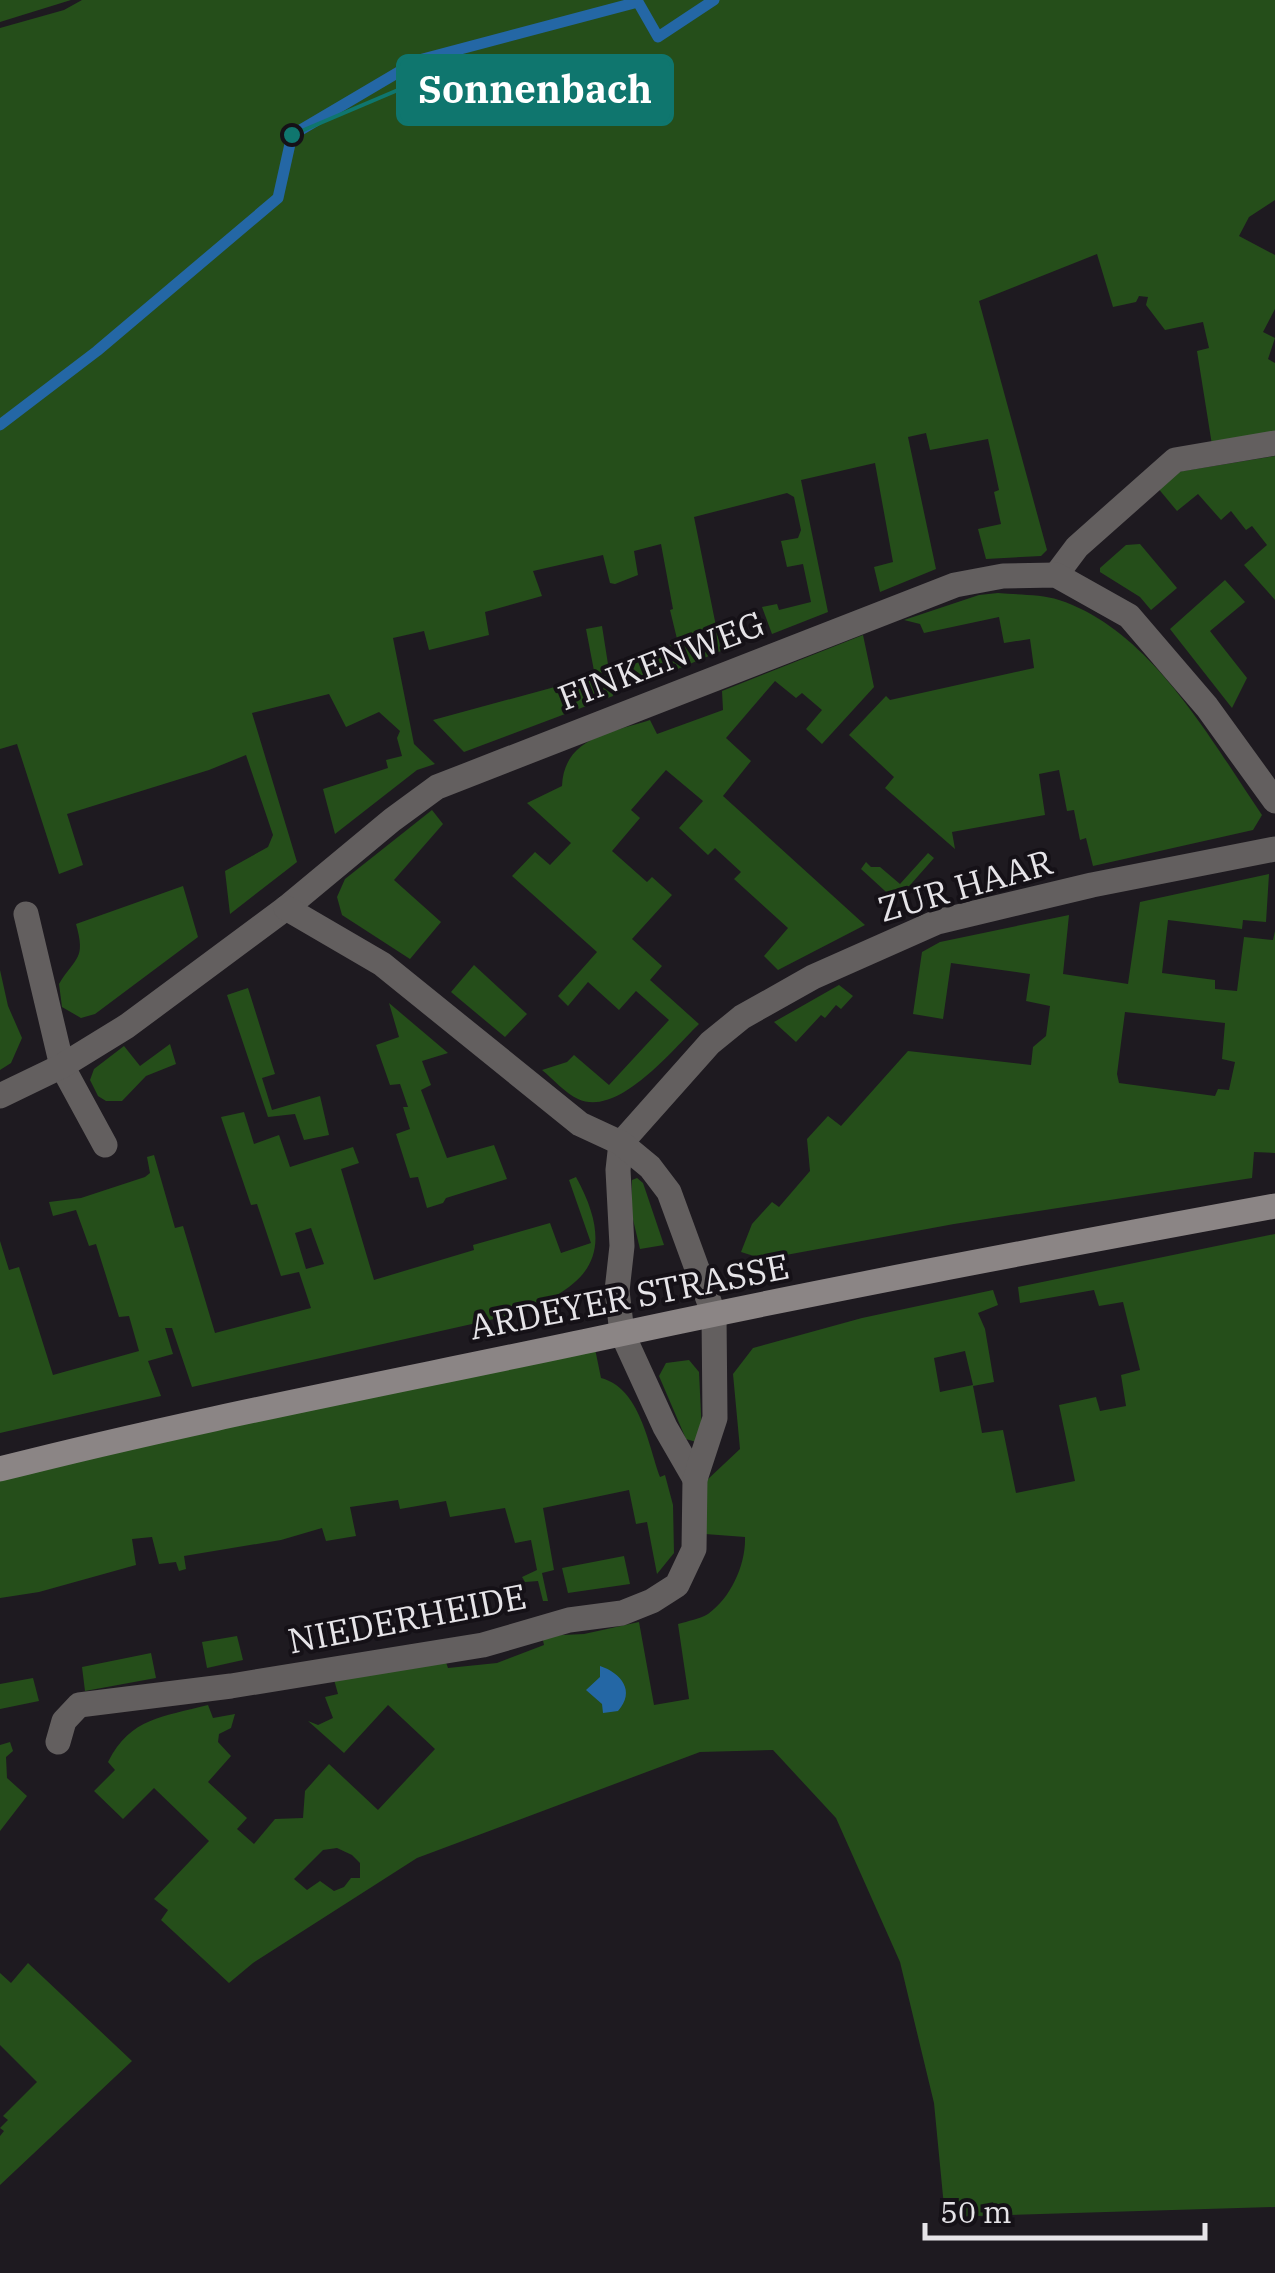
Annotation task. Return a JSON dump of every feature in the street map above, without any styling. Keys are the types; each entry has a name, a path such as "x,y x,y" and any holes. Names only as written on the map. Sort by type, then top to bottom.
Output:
{"main road":[{"name":"ARDEYER STRASSE","path":"0,1469 622,1332 1275,1206"}],"street":[{"path":"1275,443 1176,460 1077,547 1056,574 1129,616 1207,707 1275,801"},
{"name":"FINKENWEG","path":"0,1096 62,1066 127,1026 286,908 437,787 955,585 1003,576 1056,574"},
{"name":"ZUR HAAR","path":"621,1143 710,1043 729,1027 813,977 891,940 936,922 1275,849"},
{"path":"286,908 382,964 580,1124 621,1143 650,1168 669,1192 714,1315"},
{"path":"26,914 62,1066 106,1145"},
{"path":"621,1143 618,1170 622,1246 616,1291 622,1332 665,1428 695,1479"},
{"name":"NIEDERHEIDE","path":"58,1742 64,1721 78,1705 231,1686 483,1645 570,1620 622,1613 677,1586 694,1548 695,1479 715,1418 714,1315"}],"green space":[{"path":"0,0 71,0 0,22"},
{"path":"82,0 1275,0 1275,200 1249,217 1239,236 1275,255 1275,309 1263,332 1275,338 1268,359 1275,363 1275,435 1212,445 1197,351 1209,348 1203,322 1165,330 1146,305 1148,297 1139,296 1136,302 1113,307 1097,254 979,301 1047,550 1041,556 986,559 978,529 1001,524 994,492 999,490 988,439 930,450 926,433 908,437 936,569 880,592 874,567 893,562 875,463 801,480 828,612 772,634 762,607 777,604 779,610 811,602 803,564 787,567 781,541 798,538 801,530 794,497 787,493 694,517 721,651 634,687 629,656 678,643 661,544 634,551 638,575 615,584 610,583 603,555 533,571 542,596 485,612 489,635 429,650 424,631 393,638 414,744 435,764 417,770 335,834 323,789 388,768 386,760 402,756 397,738 400,731 379,712 346,727 329,694 252,713 297,862 230,914 225,871 268,847 273,835 246,755 67,814 83,865 59,874 17,744 0,749 0,28 64,10"},
{"path":"1275,456 1275,600 1244,565 1267,545 1252,526 1246,530 1231,511 1221,520 1198,494 1177,511 1157,487 1177,472"},
{"path":"1140,544 1177,588 1151,610 1140,597 1100,572 1126,545"},
{"path":"1225,580 1245,602 1210,631 1247,678 1232,708 1170,629"},
{"path":"998,593 1059,600 1092,615 1150,661 1199,721 1262,815 1253,830 1093,866 1086,838 1080,840 1074,810 1067,811 1059,770 1039,774 1045,815 952,832 955,849 885,788 894,777 849,735 886,696 890,700 1034,668 1030,639 1004,643 999,617 924,633 920,624 904,620 979,595"},
{"path":"602,626 613,696 464,752 433,720 595,676 586,629"},
{"path":"863,635 874,687 822,744 806,729 822,710 802,693 796,698 775,681 726,738 751,761 723,796 865,925 778,970 764,956 788,928 734,879 741,872 715,848 708,855 679,828 703,801 666,770 631,810 640,818 612,851 647,882 652,877 672,895 632,939 662,966 650,980 699,1024 660,1064 627,1090 594,1102 573,1096 542,1070 567,1062 574,1055 609,1085 669,1020 636,991 619,1010 588,982 568,1006 558,996 597,952 512,876 535,852 550,865 571,843 527,803 562,786 571,757 592,740 650,720 657,734 723,710 722,691"},
{"path":"432,810 443,824 394,880 441,922 410,959 342,915 337,897 345,879"},
{"path":"928,853 934,858 896,901 861,869 866,862 871,867 880,867 900,884"},
{"path":"1269,874 1266,922 1243,920 1242,929 1168,920 1162,973 1215,980 1215,989 1237,991 1244,937 1273,940 1275,931 1275,1153 1254,1152 1252,1178 954,1224 775,1257 741,1252 752,1224 772,1202 779,1207 810,1171 807,1139 828,1116 841,1126 908,1051 1031,1065 1033,1047 1046,1036 1050,1006 1026,1001 1030,974 951,963 943,1019 913,1014 922,952 940,942 1069,915 1063,974 1128,984 1140,902","holes":["1125,1012 1225,1023 1222,1059 1235,1062 1229,1090 1218,1089 1215,1096 1119,1083"]},
{"path":"183,886 198,937 95,1014 81,1018 62,1007 59,984 79,951 76,924"},
{"path":"474,965 527,1014 505,1037 451,992"},
{"path":"0,970 8,1006 22,1038 11,1063 0,1070"},
{"path":"839,985 853,996 841,1009 836,1005 825,1018 821,1015 796,1042 774,1022"},
{"path":"248,988 275,1074 262,1078 272,1110 320,1096 329,1135 304,1140 295,1114 268,1117 227,995"},
{"path":"389,1003 448,1053 422,1061 431,1085 421,1090 447,1158 494,1145 507,1179 427,1208 418,1177 410,1178 396,1134 410,1129 403,1107 408,1107 400,1084 390,1085 376,1045 399,1037"},
{"path":"170,1044 176,1064 146,1076 122,1101 106,1101 98,1096 90,1080 94,1069 124,1046 140,1066"},
{"path":"244,1112 254,1144 279,1135 290,1167 353,1147 359,1163 341,1169 374,1280 550,1223 561,1253 591,1243 569,1180 576,1177 595,1231 594,1252 573,1284 503,1317 192,1387 172,1328 165,1328 173,1354 148,1361 161,1396 0,1433 0,1241 9,1270 19,1267 53,1375 139,1351 129,1316 119,1317 96,1244 89,1246 76,1210 53,1216 49,1202 81,1198 145,1177 150,1173 147,1157 154,1155 175,1228 183,1226 215,1333 311,1308 299,1272 281,1276 257,1204 251,1205 221,1117","holes":["311,1228 324,1264 306,1269 295,1233"]},
{"path":"637,1178 643,1183 664,1245 640,1249 631,1211 632,1180"},
{"path":"1275,1234 1275,2207 945,2217 934,2103 900,1962 836,1818 773,1750 700,1752 417,1858 253,1963 229,1983 161,1920 168,1910 154,1899 209,1841 154,1788 123,1819 94,1791 115,1770 108,1762 117,1747 150,1721 208,1705 213,1718 235,1714 231,1728 219,1734 218,1742 231,1756 208,1782 247,1818 237,1829 254,1844 275,1819 303,1818 305,1791 329,1764 378,1810 435,1749 388,1705 344,1753 308,1721 318,1725 333,1718 325,1697 338,1694 333,1676 442,1651 448,1668 497,1663 544,1645 542,1636 584,1634 639,1622 654,1705 689,1699 678,1624 705,1616 716,1607 736,1580 743,1558 745,1537 705,1534 707,1480 740,1449 733,1374 753,1348 862,1318 993,1290 998,1305 978,1313 985,1329 994,1382 973,1386 982,1433 1003,1430 1016,1493 1075,1481 1059,1405 1096,1397 1100,1411 1126,1406 1121,1375 1140,1370 1123,1302 1099,1306 1094,1290 1020,1303 1018,1287","holes":["965,1351 973,1385 940,1392 934,1358","337,1848 360,1863 360,1878 351,1878 334,1891 320,1881 307,1890 294,1879 323,1850"]},
{"path":"593,1339 601,1378 625,1393 634,1405 660,1477 665,1475 673,1505 674,1553 657,1574 647,1522 636,1524 629,1490 543,1508 554,1570 542,1573 548,1601 543,1601 538,1581 525,1582 522,1577 537,1570 531,1540 515,1543 505,1508 450,1517 446,1501 400,1509 398,1500 350,1507 356,1536 326,1541 322,1528 281,1540 184,1556 186,1569 179,1571 176,1562 159,1564 152,1537 132,1539 136,1565 39,1592 0,1598 0,1469"},
{"path":"689,1360 699,1372 702,1434 696,1442 686,1439 659,1376 666,1363"},
{"path":"624,1556 630,1584 568,1593 562,1568"},
{"path":"237,1636 243,1660 207,1668 202,1642"},
{"path":"151,1653 156,1678 85,1691 82,1667"},
{"path":"33,1678 39,1701 0,1709 0,1684"},
{"path":"10,1742 13,1751 6,1757 7,1778 27,1796 0,1831 0,1745"},
{"path":"28,1963 132,2061 0,2185 0,2136 4,2131 0,2128 8,2120 3,2116 37,2082 0,2045 0,1973 11,1983"}],"water":[{"path":"600,1666 624,1684 626,1697 618,1711 603,1713 602,1704 586,1690 600,1677"}],"waterway":[{"path":"0,425 97,351 278,198 292,135 419,60 638,2 658,37 714,0"}],"place":[{"name":"Sonnenbach","path":"292,135"}]}
